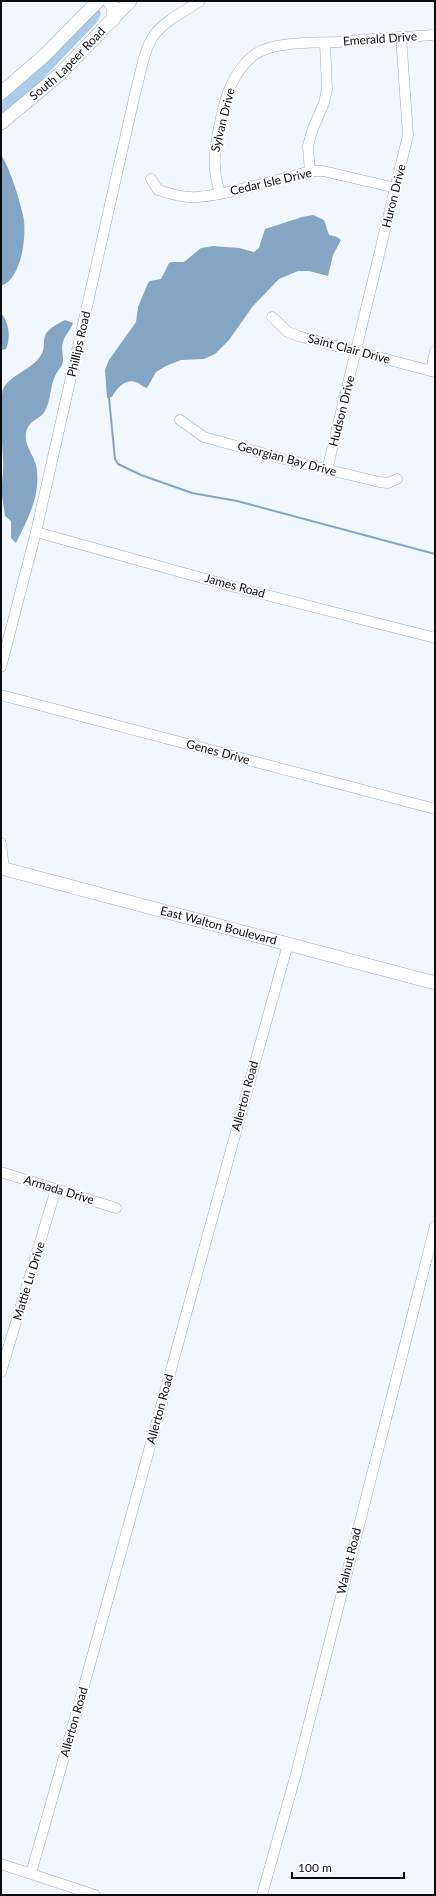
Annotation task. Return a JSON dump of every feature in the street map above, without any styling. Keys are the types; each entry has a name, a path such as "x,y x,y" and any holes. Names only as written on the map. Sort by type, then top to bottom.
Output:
{"main road":[{"name":"South Lapeer Road","path":"1,93 45,55 98,1"},
{"path":"109,1 114,8 113,20"},
{"name":"South Lapeer Road","path":"1,123 60,74 130,1"},
{"name":"East Walton Boulevard","path":"2,868 435,984"}],"street":[{"name":"Phillips Road","path":"1,667 36,532 135,94 150,43 154,35 164,25 200,1"},
{"name":"Emerald Drive","path":"325,43 435,35"},
{"name":"Huron Drive","path":"356,352 408,135 401,37"},
{"path":"310,172 308,146 312,131 324,103 327,89 325,43"},
{"name":"Sylvan Drive","path":"220,193 214,172 216,142 226,97 235,76 241,67 256,54 270,48 325,43"},
{"name":"Cedar Isle Drive","path":"151,179 158,190 197,197 310,172 323,171 396,188"},
{"name":"Saint Clair Drive","path":"272,317 288,332 356,352 433,371"},
{"path":"433,371 435,351"},
{"name":"Hudson Drive","path":"327,470 356,352"},
{"name":"Georgian Bay Drive","path":"180,420 204,437 327,470 379,482 388,483 397,478"},
{"name":"James Road","path":"36,532 231,586 435,638"},
{"name":"Genes Drive","path":"1,695 435,810"},
{"path":"1,843 2,868"},
{"name":"Allerton Road","path":"31,1874 93,1656 182,1324 288,944"},
{"name":"Armada Drive","path":"1,1172 116,1208"},
{"name":"Mattie Lu Drive","path":"1,1372 56,1189"},
{"name":"Walnut Road","path":"262,1895 296,1774 435,1226"},
{"path":"1,1864 95,1895"}],"shaded area":[{"path":"99,9 101,13 98,21 33,89 1,115 1,101 53,55"},
{"path":"1,155 8,168 23,215 24,238 18,267 8,282 1,286"},
{"path":"313,215 324,220 329,235 337,237 341,240 333,255 328,276 309,271 298,271 279,279 253,306 229,340 215,354 204,359 181,360 166,366 156,372 147,388 138,383 130,381 126,382 116,390 112,397 107,398 105,370 109,360 136,322 138,307 148,283 150,281 161,279 169,263 184,262 201,248 213,246 239,248 254,252 259,248 265,229"},
{"path":"1,313 6,321 9,335 8,345 6,349 2,350"},
{"path":"65,320 73,323 63,342 62,364 53,380 45,411 27,428 26,442 36,465 37,486 33,506 16,543 11,538 11,521 5,516 2,494 3,465 1,412 3,389 11,379 37,360 43,351 46,333"}],"waterway":[{"path":"109,398 115,459 118,464 141,475 192,493 237,501 435,554"}]}
